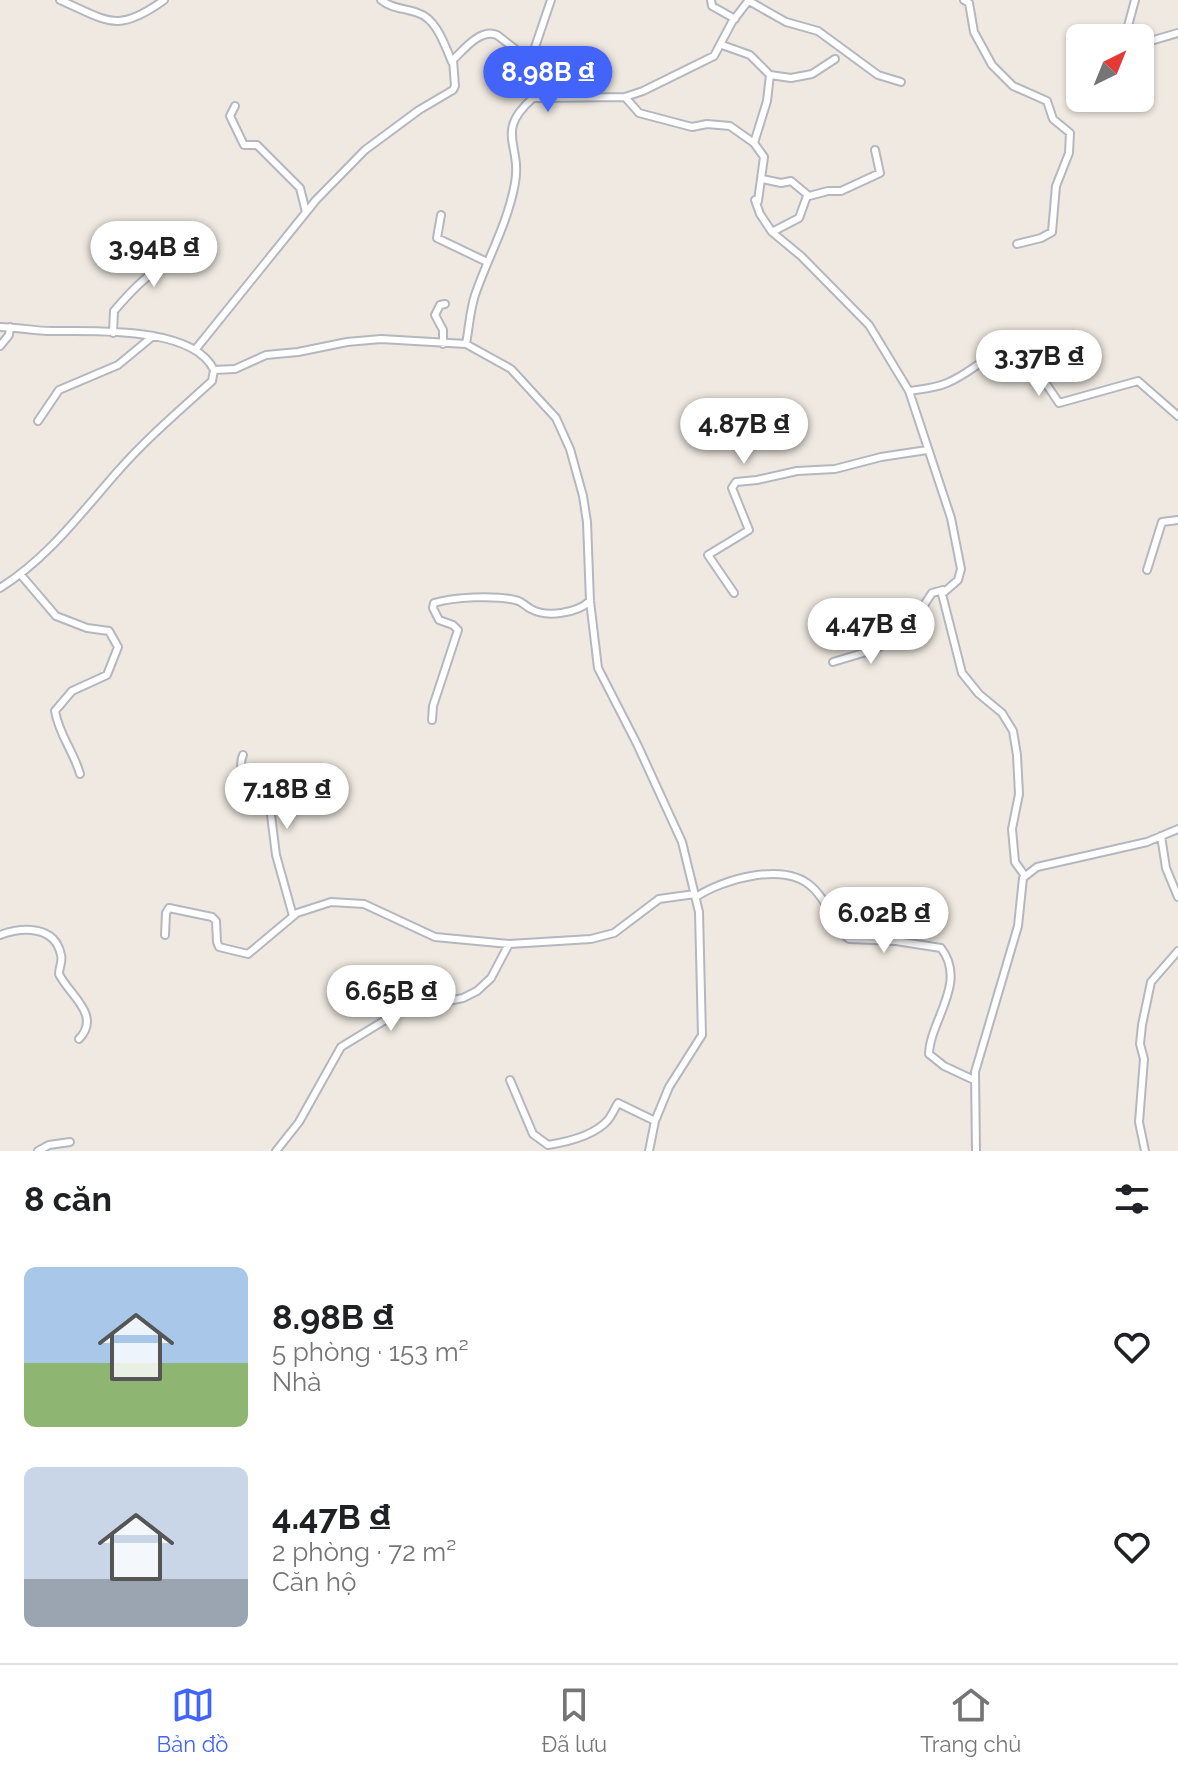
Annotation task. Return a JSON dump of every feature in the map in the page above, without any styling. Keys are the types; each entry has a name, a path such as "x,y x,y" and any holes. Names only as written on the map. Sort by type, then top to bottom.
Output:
{"street":[{"path":"60,0 107,21 117,22 137,18 164,0"},
{"path":"195,350 306,212 365,150 419,110 453,90 452,62 439,34 424,16 389,6 381,0"},
{"path":"531,59 551,0"},
{"path":"711,0 712,6 735,19"},
{"path":"533,98 625,97 714,56 749,0 786,22 818,31 878,75 901,82"},
{"path":"1129,24 1135,0"},
{"path":"967,1 974,32 992,65 1013,86 1047,101 1053,119 1071,136 1066,164 1056,186 1052,232 1017,244"},
{"path":"452,62 483,34 491,32 531,59 538,73 533,98 518,114 511,129 517,162 516,181 507,218 473,302 466,344"},
{"path":"1154,40 1178,33"},
{"path":"722,45 750,55 770,75 791,78 812,74 835,59"},
{"path":"754,143 767,101 770,75"},
{"path":"625,97 639,113 692,127 707,124 730,126 754,143 764,157 758,201 755,200 763,220 869,325 909,391 951,518 961,569 958,580 932,593 922,608 906,619 895,639 873,650 833,662"},
{"path":"235,106 230,116 244,145 257,145 297,185 306,212"},
{"path":"807,196 841,191 879,175 881,172 875,150"},
{"path":"762,179 781,183 791,181 807,196"},
{"path":"772,232 799,218 807,196"},
{"path":"441,215 437,238 487,262"},
{"path":"113,333 114,311 137,286 157,268 196,250"},
{"path":"443,344 443,330 435,315 440,305 445,304"},
{"path":"0,327 153,336 195,350 209,360 214,370 212,381 147,439 46,552 21,575 0,588"},
{"path":"0,346 9,335 10,327"},
{"path":"38,421 59,390 118,365 153,336"},
{"path":"214,370 235,369 266,355 347,342 381,339 466,344 511,369 556,418 570,449 583,496 598,668 678,831 695,896 702,974 702,1035 680,1066 655,1121 649,1151"},
{"path":"909,391 945,385 986,357 1022,348 1059,403 1138,381 1178,416"},
{"path":"734,593 708,555 749,530 732,488 736,482 797,471 835,469 881,457 927,450"},
{"path":"1147,570 1162,522 1178,520"},
{"path":"21,575 56,616 87,628 109,631 118,647 107,675 72,691 55,711 60,732 77,761 80,774"},
{"path":"943,590 943,602 962,673 979,694 1002,713 1013,731 1019,794 1012,829 1015,862 1025,876 1018,926 974,1080 976,1151"},
{"path":"432,720 433,706 458,633 456,627 435,616 434,603 511,599 534,611 557,613 576,610 590,601"},
{"path":"243,755 239,768 249,791 253,794 265,793 269,799 276,855 293,916"},
{"path":"1025,876 1037,867 1147,842 1178,829"},
{"path":"1161,836 1166,868 1178,897"},
{"path":"165,935 169,908 212,917 216,921 219,947 248,954 307,908 331,902 358,902 435,937 509,944 591,939 614,933 659,899 695,896 724,881 785,874 812,886 849,939 896,941 941,948 948,961 948,997 929,1044 929,1054 944,1066 974,1080"},
{"path":"0,935 15,930 31,930 56,942 62,959 59,974 74,994 88,1024 79,1039"},
{"path":"276,1151 299,1122 341,1047 400,1011 463,998 477,991 491,978 509,944"},
{"path":"1145,1151 1139,1122 1144,1059 1140,1044 1142,1025 1151,982 1178,951"},
{"path":"510,1080 533,1134 548,1145 569,1141 607,1122 618,1103 655,1121"},
{"path":"38,1151 49,1145 70,1142"}]}
